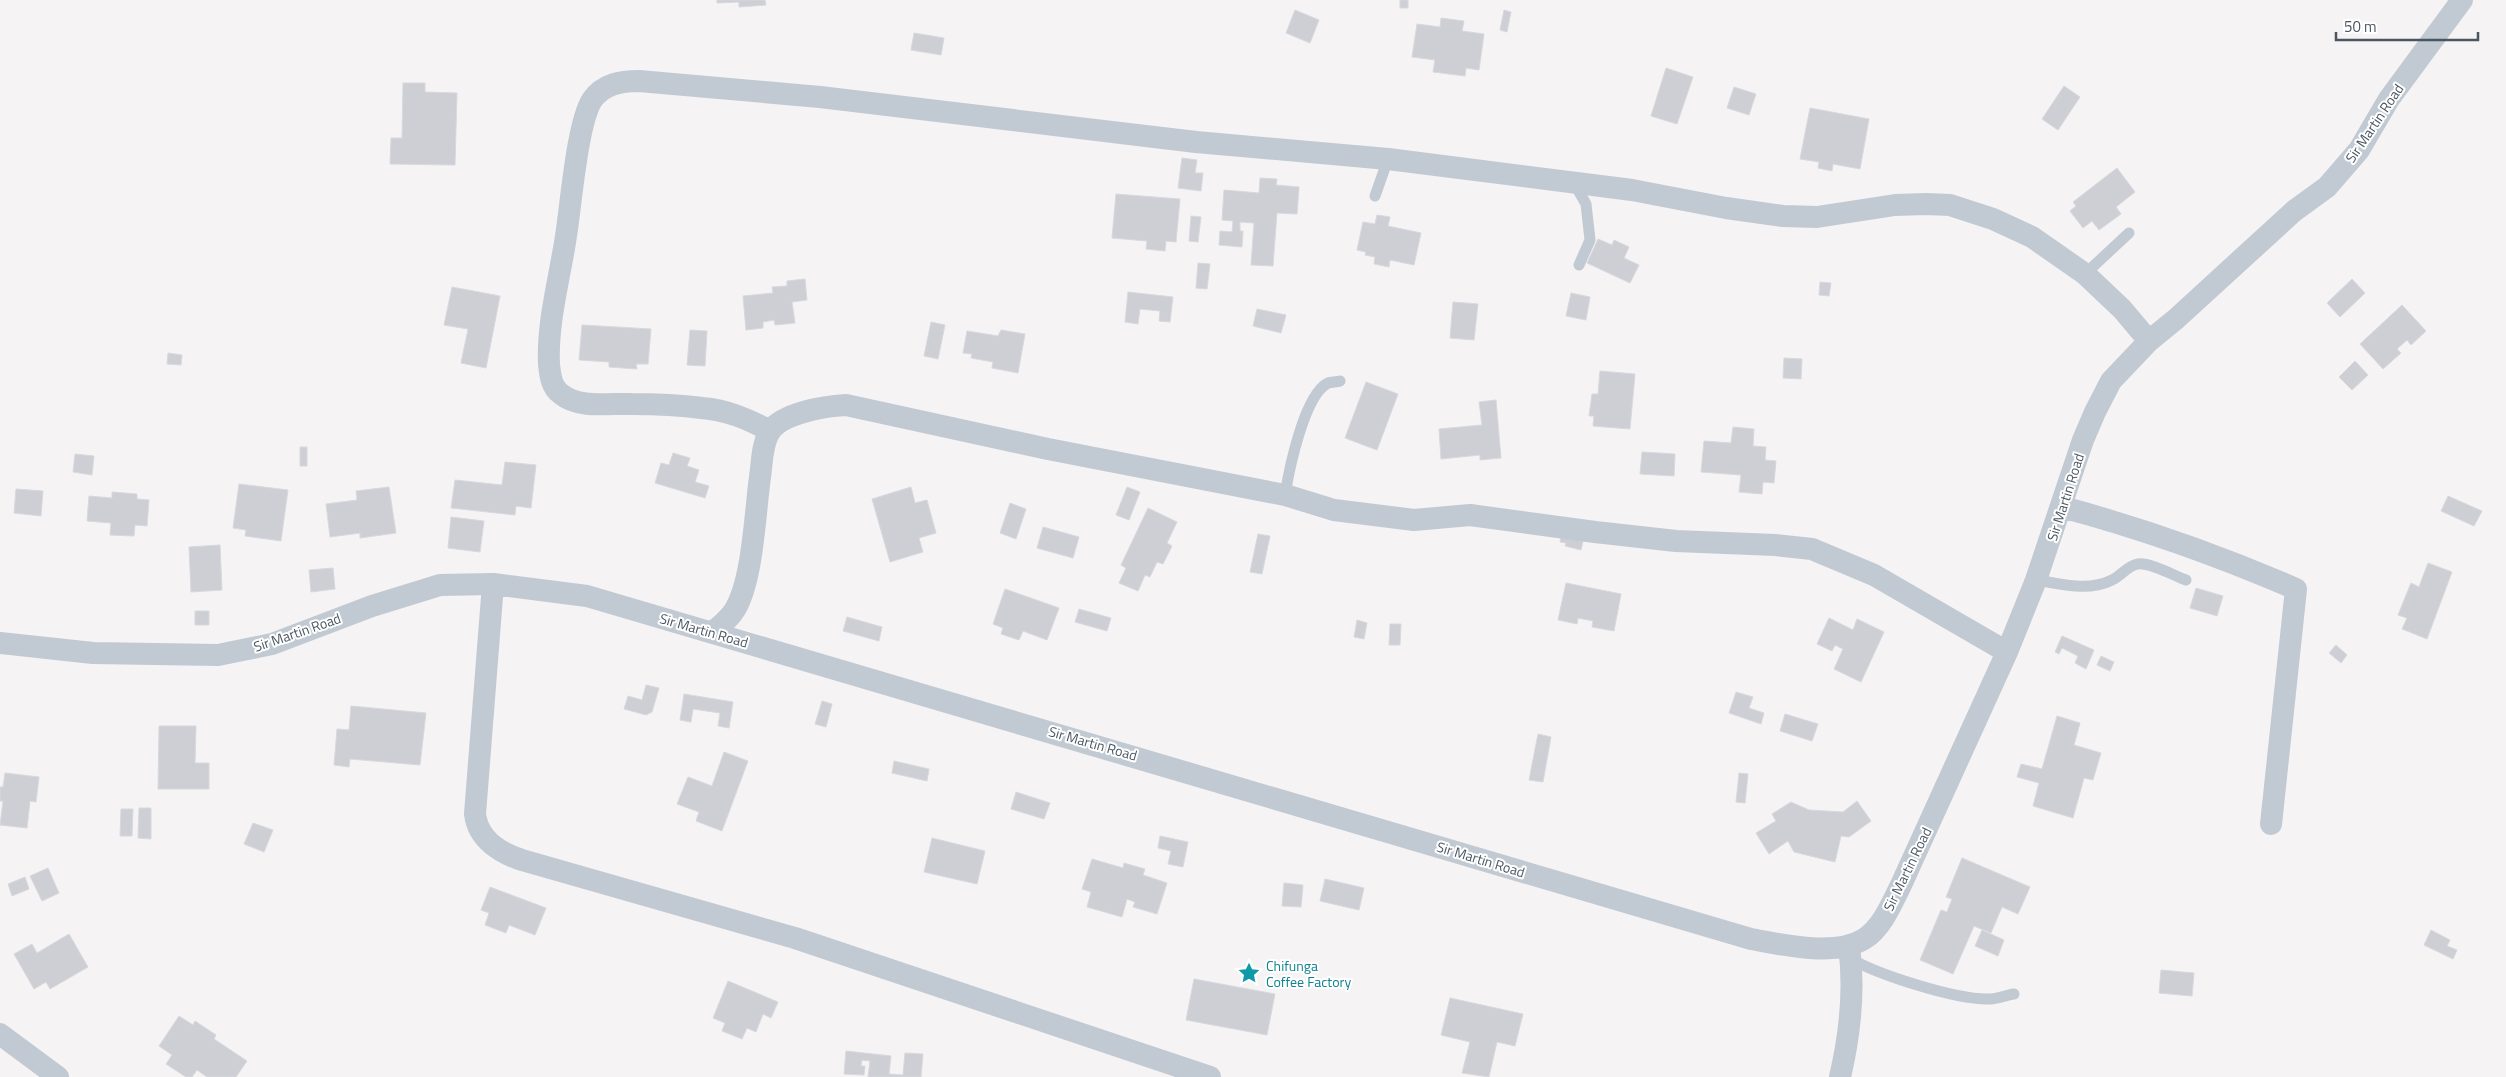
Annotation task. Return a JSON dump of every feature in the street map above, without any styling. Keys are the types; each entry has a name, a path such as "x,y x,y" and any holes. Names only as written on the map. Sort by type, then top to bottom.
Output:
{"street":[{"name":"Sir Martin Road","path":"0,643 94,653 161,656 218,655 272,644 372,606 440,585 493,584 587,596 1751,939 1800,948 1850,952 1866,938 1888,912 2007,652 2036,580 2095,412 2112,381 2149,341 2176,319 2294,211 2327,186 2359,150 2389,99 2462,0"},
{"path":"770,431 752,421 719,410 631,404 592,404 568,399 554,387 549,362 550,345 573,184 586,114 591,101 604,88 621,82 639,80 782,93 1196,142 1388,159 1573,182 1783,216 1817,217 1895,205 1950,205 1993,219 2032,237 2085,274 2122,309 2149,341"},
{"path":"713,632 734,610 740,598 750,557 763,454 770,431 788,418 814,409 846,405 1048,449 1285,495 1334,510 1431,520 1470,515 1667,540 1775,545 1812,549 1874,575 2007,652"},
{"path":"2062,507 2180,544 2254,570 2296,589 2271,824"},
{"path":"493,584 475,814 476,823 483,834 499,850 522,860 715,914 812,944 1210,1077"},
{"path":"1840,1077 1851,1003 1853,976 1850,952"},
{"path":"0,1034 58,1077"}],"lane":[{"path":"1375,196 1388,159"},
{"path":"1573,182 1586,204 1590,240 1579,265"},
{"path":"2085,274 2129,233"},
{"path":"1285,495 1293,449 1315,397 1328,383 1340,381"},
{"path":"2036,580 2080,587 2096,586 2114,580 2130,566 2139,563 2186,580"},
{"path":"1850,952 1878,972 1975,998 1989,1000 2014,994"}],"building":[{"path":"717,0 765,0 766,5 739,7 739,2 717,3"},
{"path":"1400,0 1408,0 1408,8 1400,8"},
{"path":"1295,10 1319,20 1310,43 1286,33"},
{"path":"1504,10 1511,12 1507,32 1500,30"},
{"path":"1441,18 1464,21 1462,31 1484,34 1479,70 1466,68 1465,76 1433,72 1435,60 1412,57 1417,24 1440,27"},
{"path":"914,33 944,38 941,55 911,50"},
{"path":"1666,68 1693,77 1677,124 1651,116"},
{"path":"403,83 425,83 425,92 457,93 455,165 390,164 391,138 402,138"},
{"path":"2064,86 2080,97 2058,130 2042,119"},
{"path":"1734,87 1756,94 1749,115 1727,108"},
{"path":"1810,108 1869,119 1860,169 1833,164 1832,171 1818,168 1819,162 1800,159"},
{"path":"1182,158 1197,160 1195,173 1203,173 1201,191 1178,188"},
{"path":"2117,168 2135,192 2116,207 2121,214 2099,230 2092,221 2083,228 2070,211 2076,206 2073,202"},
{"path":"1260,178 1277,179 1276,185 1299,187 1297,214 1277,213 1273,266 1251,265 1254,223 1240,222 1240,231 1243,231 1242,247 1219,245 1220,231 1232,232 1233,221 1222,220 1224,190 1259,193"},
{"path":"1116,194 1180,199 1176,242 1166,241 1165,251 1146,249 1147,241 1112,238"},
{"path":"1377,215 1390,217 1388,226 1421,233 1414,265 1390,260 1389,267 1374,264 1375,257 1365,255 1366,252 1357,250 1363,222 1375,224"},
{"path":"1191,216 1201,217 1198,242 1189,241"},
{"path":"1598,239 1612,245 1614,240 1629,247 1624,258 1639,265 1630,283 1587,263"},
{"path":"1198,263 1210,264 1207,289 1196,288"},
{"path":"805,279 807,300 792,302 795,323 775,325 774,320 763,322 763,328 746,330 743,296 773,293 772,287 787,286 787,281"},
{"path":"2352,279 2365,293 2340,317 2327,303"},
{"path":"1820,282 1831,283 1829,296 1819,295"},
{"path":"452,287 500,296 486,368 461,363 468,329 444,325"},
{"path":"1128,292 1173,297 1170,322 1159,321 1160,311 1140,309 1138,324 1125,322"},
{"path":"1571,293 1590,297 1586,320 1566,316"},
{"path":"1453,302 1478,304 1474,340 1450,338"},
{"path":"2402,305 2426,331 2411,345 2407,340 2397,349 2401,353 2383,369 2360,344"},
{"path":"1257,309 1286,315 1281,333 1253,326"},
{"path":"931,322 945,325 938,359 924,356"},
{"path":"582,325 651,329 648,364 636,364 637,369 609,367 609,362 579,360"},
{"path":"690,330 707,331 705,366 687,365"},
{"path":"1001,330 1025,334 1018,373 992,368 993,362 971,358 972,354 963,353 967,331 998,336"},
{"path":"168,353 182,355 181,365 167,364"},
{"path":"1784,358 1802,359 1801,379 1783,378"},
{"path":"2355,361 2368,375 2352,390 2339,377"},
{"path":"1600,371 1635,374 1630,429 1593,426 1594,416 1589,416 1592,394 1598,394"},
{"path":"1366,382 1398,394 1377,450 1345,438"},
{"path":"1496,400 1501,458 1480,460 1480,455 1441,459 1439,429 1482,425 1479,402"},
{"path":"1733,427 1754,429 1753,446 1766,447 1765,460 1776,461 1774,483 1763,482 1762,494 1739,492 1741,475 1701,472 1704,441 1731,443"},
{"path":"300,447 307,447 307,466 300,466"},
{"path":"1642,452 1675,454 1674,476 1640,474"},
{"path":"673,453 690,458 687,466 699,470 695,482 709,486 705,498 655,483 661,463 669,465"},
{"path":"75,454 94,456 92,475 73,472"},
{"path":"505,462 536,465 531,508 516,506 515,515 451,508 455,480 502,485"},
{"path":"239,484 288,490 281,541 245,536 246,530 233,528"},
{"path":"389,487 396,533 360,538 360,533 330,537 326,504 357,500 356,491"},
{"path":"911,487 915,503 927,500 936,533 919,538 923,552 890,562 872,499"},
{"path":"1127,487 1140,492 1129,520 1116,515"},
{"path":"16,489 43,491 41,516 14,513"},
{"path":"112,492 137,494 137,499 149,500 147,526 135,525 134,536 110,535 111,523 87,521 89,496 112,498"},
{"path":"2448,496 2482,511 2474,526 2441,511"},
{"path":"1010,503 1026,509 1016,539 1000,533"},
{"path":"1148,508 1177,522 1167,543 1172,546 1163,564 1157,562 1150,577 1145,575 1138,591 1119,583 1126,568 1121,565"},
{"path":"451,517 484,521 480,552 448,548"},
{"path":"1043,527 1079,537 1073,558 1037,548"},
{"path":"1562,533 1584,537 1581,550 1565,546 1566,543 1560,542"},
{"path":"1258,534 1270,536 1262,574 1250,572"},
{"path":"220,545 222,590 191,592 189,547"},
{"path":"2428,563 2452,572 2427,639 2402,629 2407,618 2398,615 2411,583 2419,587"},
{"path":"333,568 335,589 311,592 309,570"},
{"path":"1566,583 1621,594 1614,631 1592,627 1593,621 1578,618 1577,624 1558,620"},
{"path":"2196,588 2223,596 2217,616 2190,608"},
{"path":"1005,589 1059,608 1047,640 1023,631 1019,640 1001,634 1003,628 993,624"},
{"path":"1079,609 1111,618 1107,631 1075,622"},
{"path":"195,611 209,611 209,625 195,625"},
{"path":"847,617 882,627 879,641 843,631"},
{"path":"1829,618 1853,630 1857,619 1884,632 1861,682 1834,669 1843,649 1835,645 1832,651 1817,644"},
{"path":"1357,620 1367,623 1364,639 1354,637"},
{"path":"1390,624 1401,624 1400,645 1389,645"},
{"path":"2062,636 2094,650 2086,669 2075,663 2078,656 2062,648 2059,654 2055,652"},
{"path":"2336,645 2347,655 2341,663 2329,653"},
{"path":"2101,656 2114,662 2110,671 2097,665"},
{"path":"646,685 659,688 652,712 646,715 624,709 628,696 642,700"},
{"path":"1736,692 1753,697 1749,708 1764,713 1761,724 1729,713"},
{"path":"684,694 733,702 729,728 718,726 720,713 693,709 691,722 680,720"},
{"path":"822,701 832,704 826,727 815,724"},
{"path":"351,706 426,713 420,765 350,759 349,767 334,765 337,729 349,730"},
{"path":"1785,714 1818,724 1812,741 1780,731"},
{"path":"2057,716 2080,723 2074,745 2101,753 2093,780 2084,778 2073,818 2033,806 2039,783 2017,777 2021,764 2042,769"},
{"path":"159,726 196,726 195,763 209,763 209,789 158,789"},
{"path":"1538,734 1551,737 1543,782 1529,780"},
{"path":"724,752 748,761 722,831 696,821 699,812 677,804 688,777 712,786"},
{"path":"894,761 929,769 927,781 892,773"},
{"path":"5,773 39,777 36,802 30,801 27,828 0,825 3,801 0,801 0,787 3,787"},
{"path":"1739,773 1748,774 1745,803 1736,802"},
{"path":"1016,792 1050,803 1044,819 1011,809"},
{"path":"1857,801 1871,821 1849,837 1841,836 1835,862 1794,852 1788,841 1769,854 1756,833 1776,821 1772,814 1791,802 1809,810 1843,812"},
{"path":"139,808 151,808 151,839 138,838"},
{"path":"121,809 133,809 132,836 120,836"},
{"path":"253,823 273,830 264,852 244,844"},
{"path":"1160,836 1188,842 1183,867 1168,864 1171,851 1158,848"},
{"path":"932,838 985,851 977,884 924,872"},
{"path":"1962,858 2030,887 2018,914 2002,907 1991,933 1974,926 1953,974 1920,960 1941,910 1947,912 1952,899 1946,897"},
{"path":"1092,859 1123,868 1124,863 1145,869 1143,875 1167,883 1157,914 1133,907 1135,902 1127,899 1122,917 1087,907 1091,892 1082,889"},
{"path":"48,868 59,893 42,901 30,876"},
{"path":"25,877 29,889 12,896 8,884"},
{"path":"1325,879 1364,888 1359,910 1320,901"},
{"path":"1284,883 1303,885 1301,907 1282,906"},
{"path":"490,887 546,908 535,935 509,925 506,933 485,925 489,913 481,910"},
{"path":"1982,930 2004,940 1998,956 1975,946"},
{"path":"2431,930 2450,940 2447,946 2457,950 2453,959 2424,945"},
{"path":"69,934 88,967 50,989 46,982 34,989 14,954 32,944 37,953"},
{"path":"2161,970 2194,973 2192,996 2159,993"},
{"path":"1194,979 1275,994 1267,1035 1186,1020"},
{"path":"728,981 778,1002 771,1018 763,1014 756,1032 747,1028 742,1039 722,1031 725,1023 713,1018"},
{"path":"1450,998 1523,1014 1515,1046 1497,1042 1489,1077 1462,1073 1470,1042 1441,1035"},
{"path":"179,1016 193,1025 195,1021 216,1035 214,1039 247,1061 236,1077 207,1077 197,1070 192,1077 186,1077 166,1064 172,1055 159,1046"},
{"path":"846,1051 891,1056 889,1074 903,1075 905,1053 923,1054 921,1077 868,1077 870,1061 862,1060 861,1066 865,1066 864,1075 844,1074"}],"place":[{"name":"Chifunga Coffee Factory","path":"1249,973"}]}
